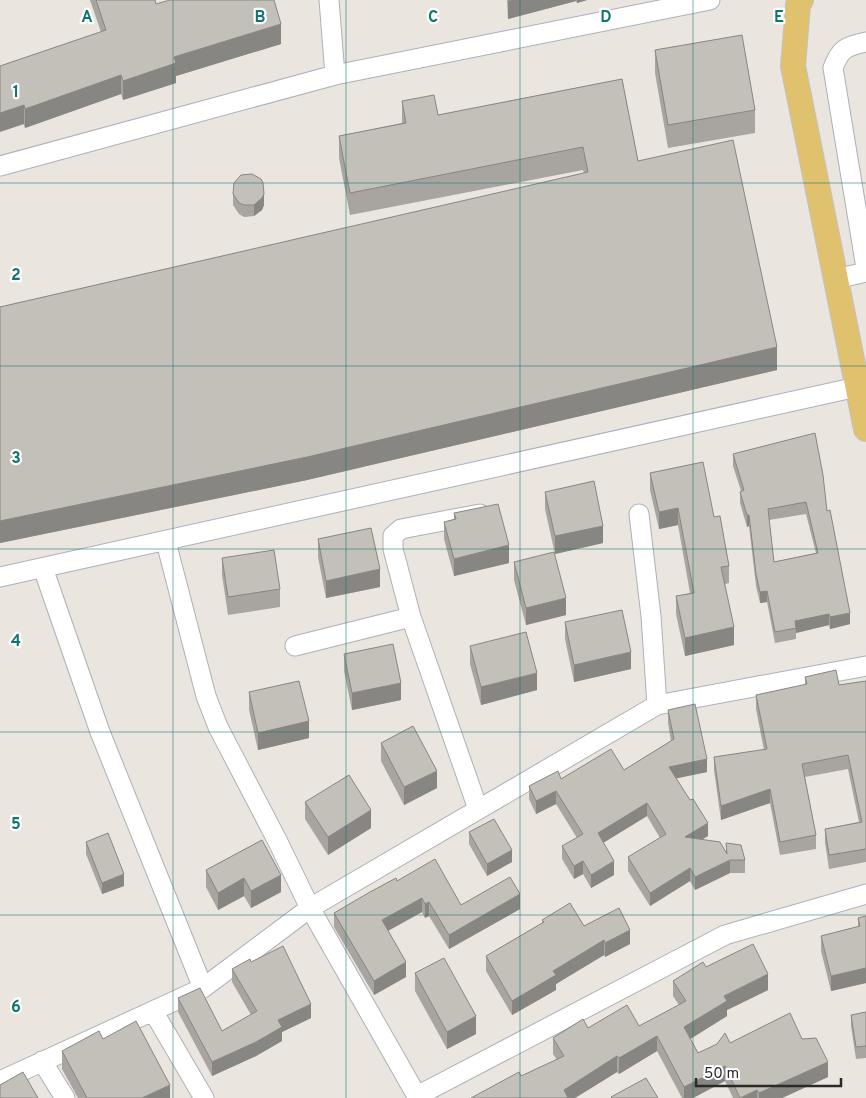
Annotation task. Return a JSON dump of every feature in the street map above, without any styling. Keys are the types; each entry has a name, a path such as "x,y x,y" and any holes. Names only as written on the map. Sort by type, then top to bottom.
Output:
{"main road":[{"path":"800,0 793,66 866,429"}],"street":[{"path":"329,0 335,75"},
{"path":"0,166 335,75 701,1"},
{"path":"866,42 851,45 844,50 838,55 833,68 866,268"},
{"path":"836,279 866,272"},
{"path":"0,578 857,387"},
{"path":"478,809 412,617 393,549 393,536 401,529 498,510"},
{"path":"639,514 651,616 657,705"},
{"path":"166,542 206,696 218,727 310,908 417,1097 725,935 866,894"},
{"path":"43,568 100,732 203,988"},
{"path":"295,646 412,617"},
{"path":"0,1080 203,988 310,908 657,705 866,666"},
{"path":"153,1011 204,1098"},
{"path":"42,1061 65,1098"}],"building":[{"path":"96,0 155,0 156,4 170,0 274,0 281,24 174,57 176,63 123,81 121,75 25,109 24,105 0,113 0,66 106,30"},
{"path":"742,35 755,110 668,125 655,50"},
{"path":"622,79 638,161 733,140 777,347 307,457 0,521 0,307 588,172 583,147 350,193 339,136 406,123 402,101 434,95 438,115"},
{"path":"252,174 261,179 264,194 254,205 244,205 239,203 233,194 234,183 241,175"},
{"path":"815,433 823,475 827,511 830,510 850,613 830,617 829,614 795,621 796,628 775,632 767,591 760,592 749,515 747,515 740,492 744,490 733,454","holes":["806,502 818,553 774,562 768,509"]},
{"path":"703,462 714,517 720,516 729,566 721,567 734,627 685,638 676,596 694,593 678,508 659,512 650,473"},
{"path":"594,481 603,526 555,536 545,492"},
{"path":"498,504 509,545 454,559 444,522 456,519 454,513"},
{"path":"371,528 380,569 326,581 318,539"},
{"path":"274,550 280,589 228,597 222,558"},
{"path":"554,552 566,598 526,608 514,562"},
{"path":"622,610 631,652 574,665 565,622"},
{"path":"526,632 537,673 481,687 470,646"},
{"path":"393,644 401,683 352,693 344,654"},
{"path":"836,670 839,685 866,681 866,849 829,855 825,829 862,822 848,755 802,764 816,835 780,842 770,789 721,806 714,757 767,749 756,695 807,684 805,677"},
{"path":"299,681 309,721 258,733 249,692"},
{"path":"695,704 707,759 669,767 690,800 693,799 708,823 685,837 720,842 727,854 726,843 741,845 745,860 730,860 695,877 690,868 650,893 628,857 666,834 647,803 598,833 614,861 591,875 583,861 574,866 562,846 583,834 556,791 536,801 529,786 558,771 561,779 611,749 624,770 674,739 668,710"},
{"path":"413,726 437,771 404,787 381,743"},
{"path":"349,775 371,810 328,837 305,802"},
{"path":"494,819 512,850 487,864 469,832"},
{"path":"108,833 124,874 102,883 86,842"},
{"path":"262,840 281,875 251,891 244,878 218,893 206,870"},
{"path":"435,859 461,905 510,877 520,894 449,935 429,902 425,904 422,898 382,920 406,962 374,981 334,913 396,878 397,881"},
{"path":"570,903 584,926 619,908 630,930 605,943 604,940 553,971 556,975 512,1001 486,956 544,922 542,920"},
{"path":"866,916 866,968 831,976 821,936 860,926 858,918"},
{"path":"753,944 768,974 724,996 727,1001 684,1027 698,1053 717,1044 725,1033 730,1043 790,1013 802,1039 816,1038 828,1062 759,1093 757,1090 740,1098 725,1066 684,1087 657,1036 619,1058 617,1056 564,1090 568,1098 471,1098 519,1072 521,1076 564,1056 553,1038 583,1019 588,1028 627,1005 639,1026 686,1001 673,981 703,962 706,967"},
{"path":"283,946 311,1004 278,1020 282,1027 256,1042 212,1062 178,998 200,988 222,1031 257,1011 232,969 250,959 251,962"},
{"path":"444,958 476,1016 447,1032 415,973"},
{"path":"866,1012 866,1046 856,1047 851,1015"},
{"path":"136,1021 170,1085 142,1098 87,1098 62,1051 99,1031 103,1039"},
{"path":"23,1072 38,1098 0,1098 0,1085"},
{"path":"646,1078 658,1098 611,1097"}]}
